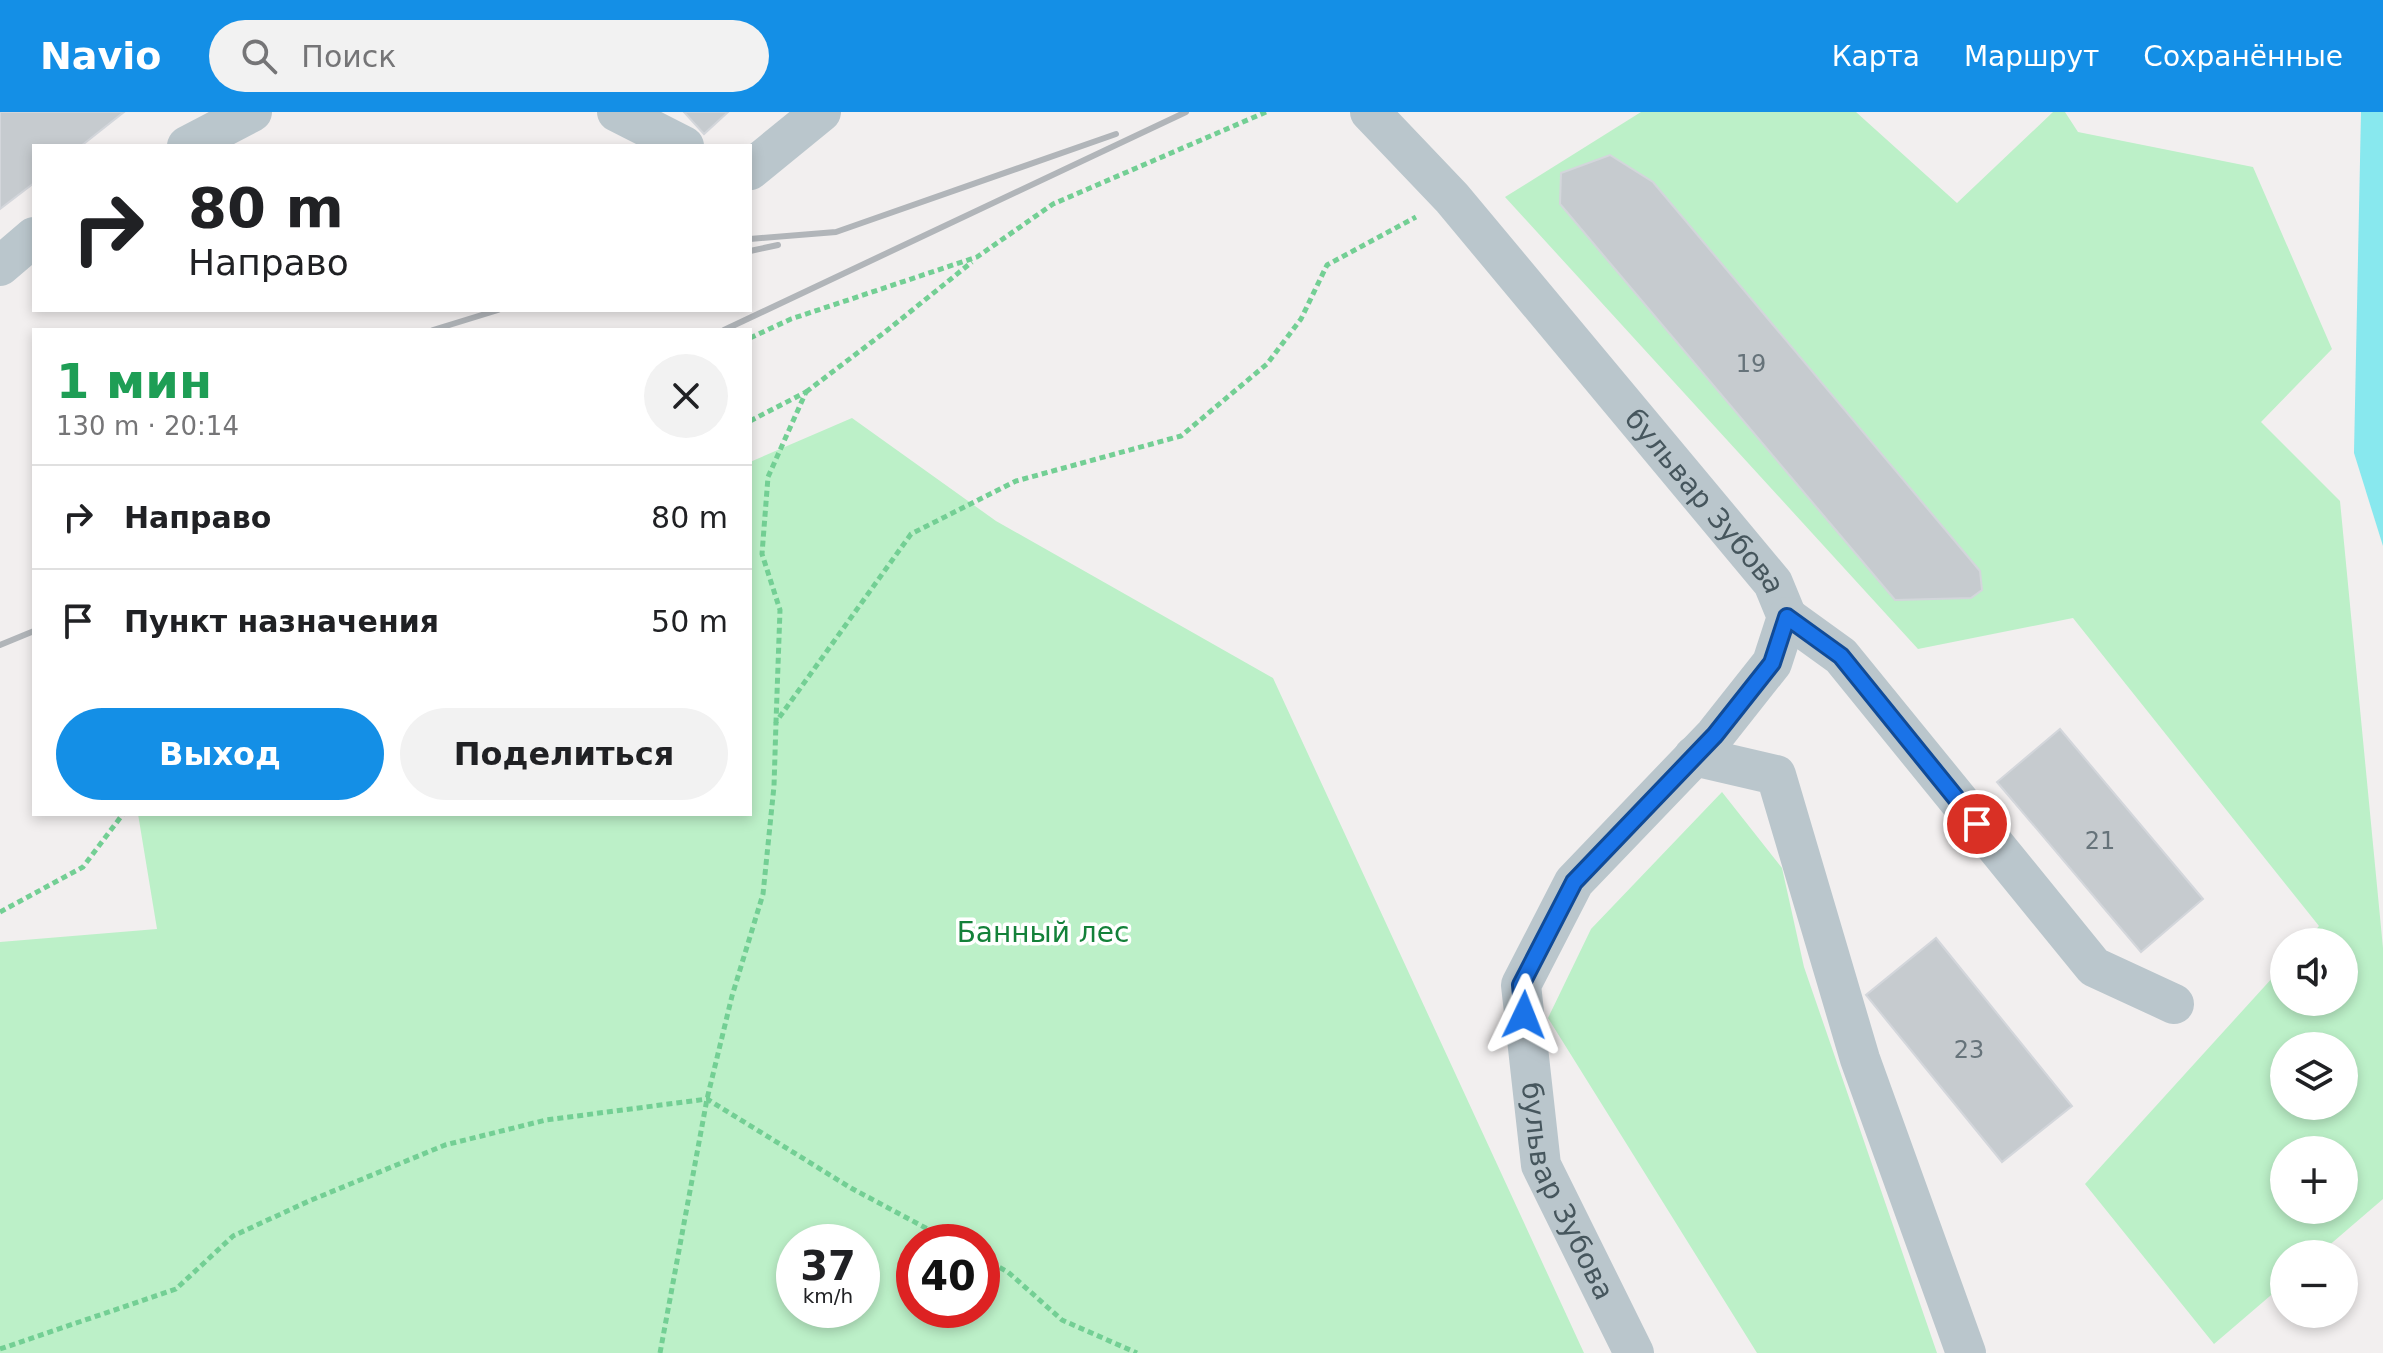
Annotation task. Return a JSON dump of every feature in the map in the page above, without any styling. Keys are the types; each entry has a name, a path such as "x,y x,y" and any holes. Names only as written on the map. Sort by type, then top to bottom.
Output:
{"street":[{"path":"191,144 252,112"},
{"path":"617,112 680,144"},
{"path":"752,168 821,112"},
{"name":"бульвар Зубова","path":"1370,112 1452,198 1773,583 1787,617 1772,663 1715,735 1574,882 1521,985 1541,1165 1634,1353"},
{"path":"0,266 32,239"},
{"path":"1787,617 1841,656 2094,967 2174,1004"},
{"path":"1694,756 1776,775 1860,1059 1966,1353"}],"path":[{"path":"752,420 806,392 977,257 1053,204 1266,112"},
{"path":"776,722 911,534 1016,481 1181,436 1267,364 1301,319 1327,265 1452,198"},
{"path":"752,337 791,319 977,257"},
{"path":"660,1353 707,1099 732,996 763,894 774,786 780,610 762,554 768,477 806,392"},
{"path":"0,912 83,867 121,816"},
{"path":"0,1349 176,1289 233,1236 309,1201 445,1145 546,1120 707,1099 851,1188 918,1224"},
{"path":"1000,1268 1062,1320 1137,1353"}],"green space":[{"path":"1641,112 1856,112 1957,203 2053,112 2065,112 2078,132 2253,167 2332,349 2261,422 2340,501 2383,948 2383,1199 2358,1220 2358,1136 2270,1136 2270,1224 2354,1224 2335,1240 2270,1240 2270,1296 2214,1344 2085,1184 2270,980 2270,1016 2358,1016 2358,928 2317,928 2319,926 2073,618 1918,649 1505,197"},
{"name":"Банный лес","path":"852,418 996,521 1273,678 1584,1353 0,1353 0,942 157,929 138,816 752,816 752,461"},
{"path":"1722,792 1782,868 1804,967 1937,1353 1757,1353 1548,1018 1591,929"}],"water":[{"path":"2361,112 2383,112 2383,546 2354,453"}],"building":[{"path":"0,112 124,112 84,144 32,144 32,185 0,209"},
{"path":"684,112 728,112 704,134"},
{"path":"1610,155 1653,182 1980,571 1982,590 1971,598 1895,600 1560,204 1561,173"},
{"path":"2060,729 2203,899 2141,952 1997,782"},
{"path":"1936,938 2072,1106 2002,1162 1866,995"}],"railway":[{"path":"728,328 1186,112"},
{"path":"752,239 836,232 1116,134"},
{"path":"752,251 778,245"},
{"path":"440,328 492,312"},
{"path":"0,645 32,632"}],"route":[{"path":"1524,1015 1521,985 1574,882 1715,735 1772,663 1787,617 1841,656 1977,824"}]}
